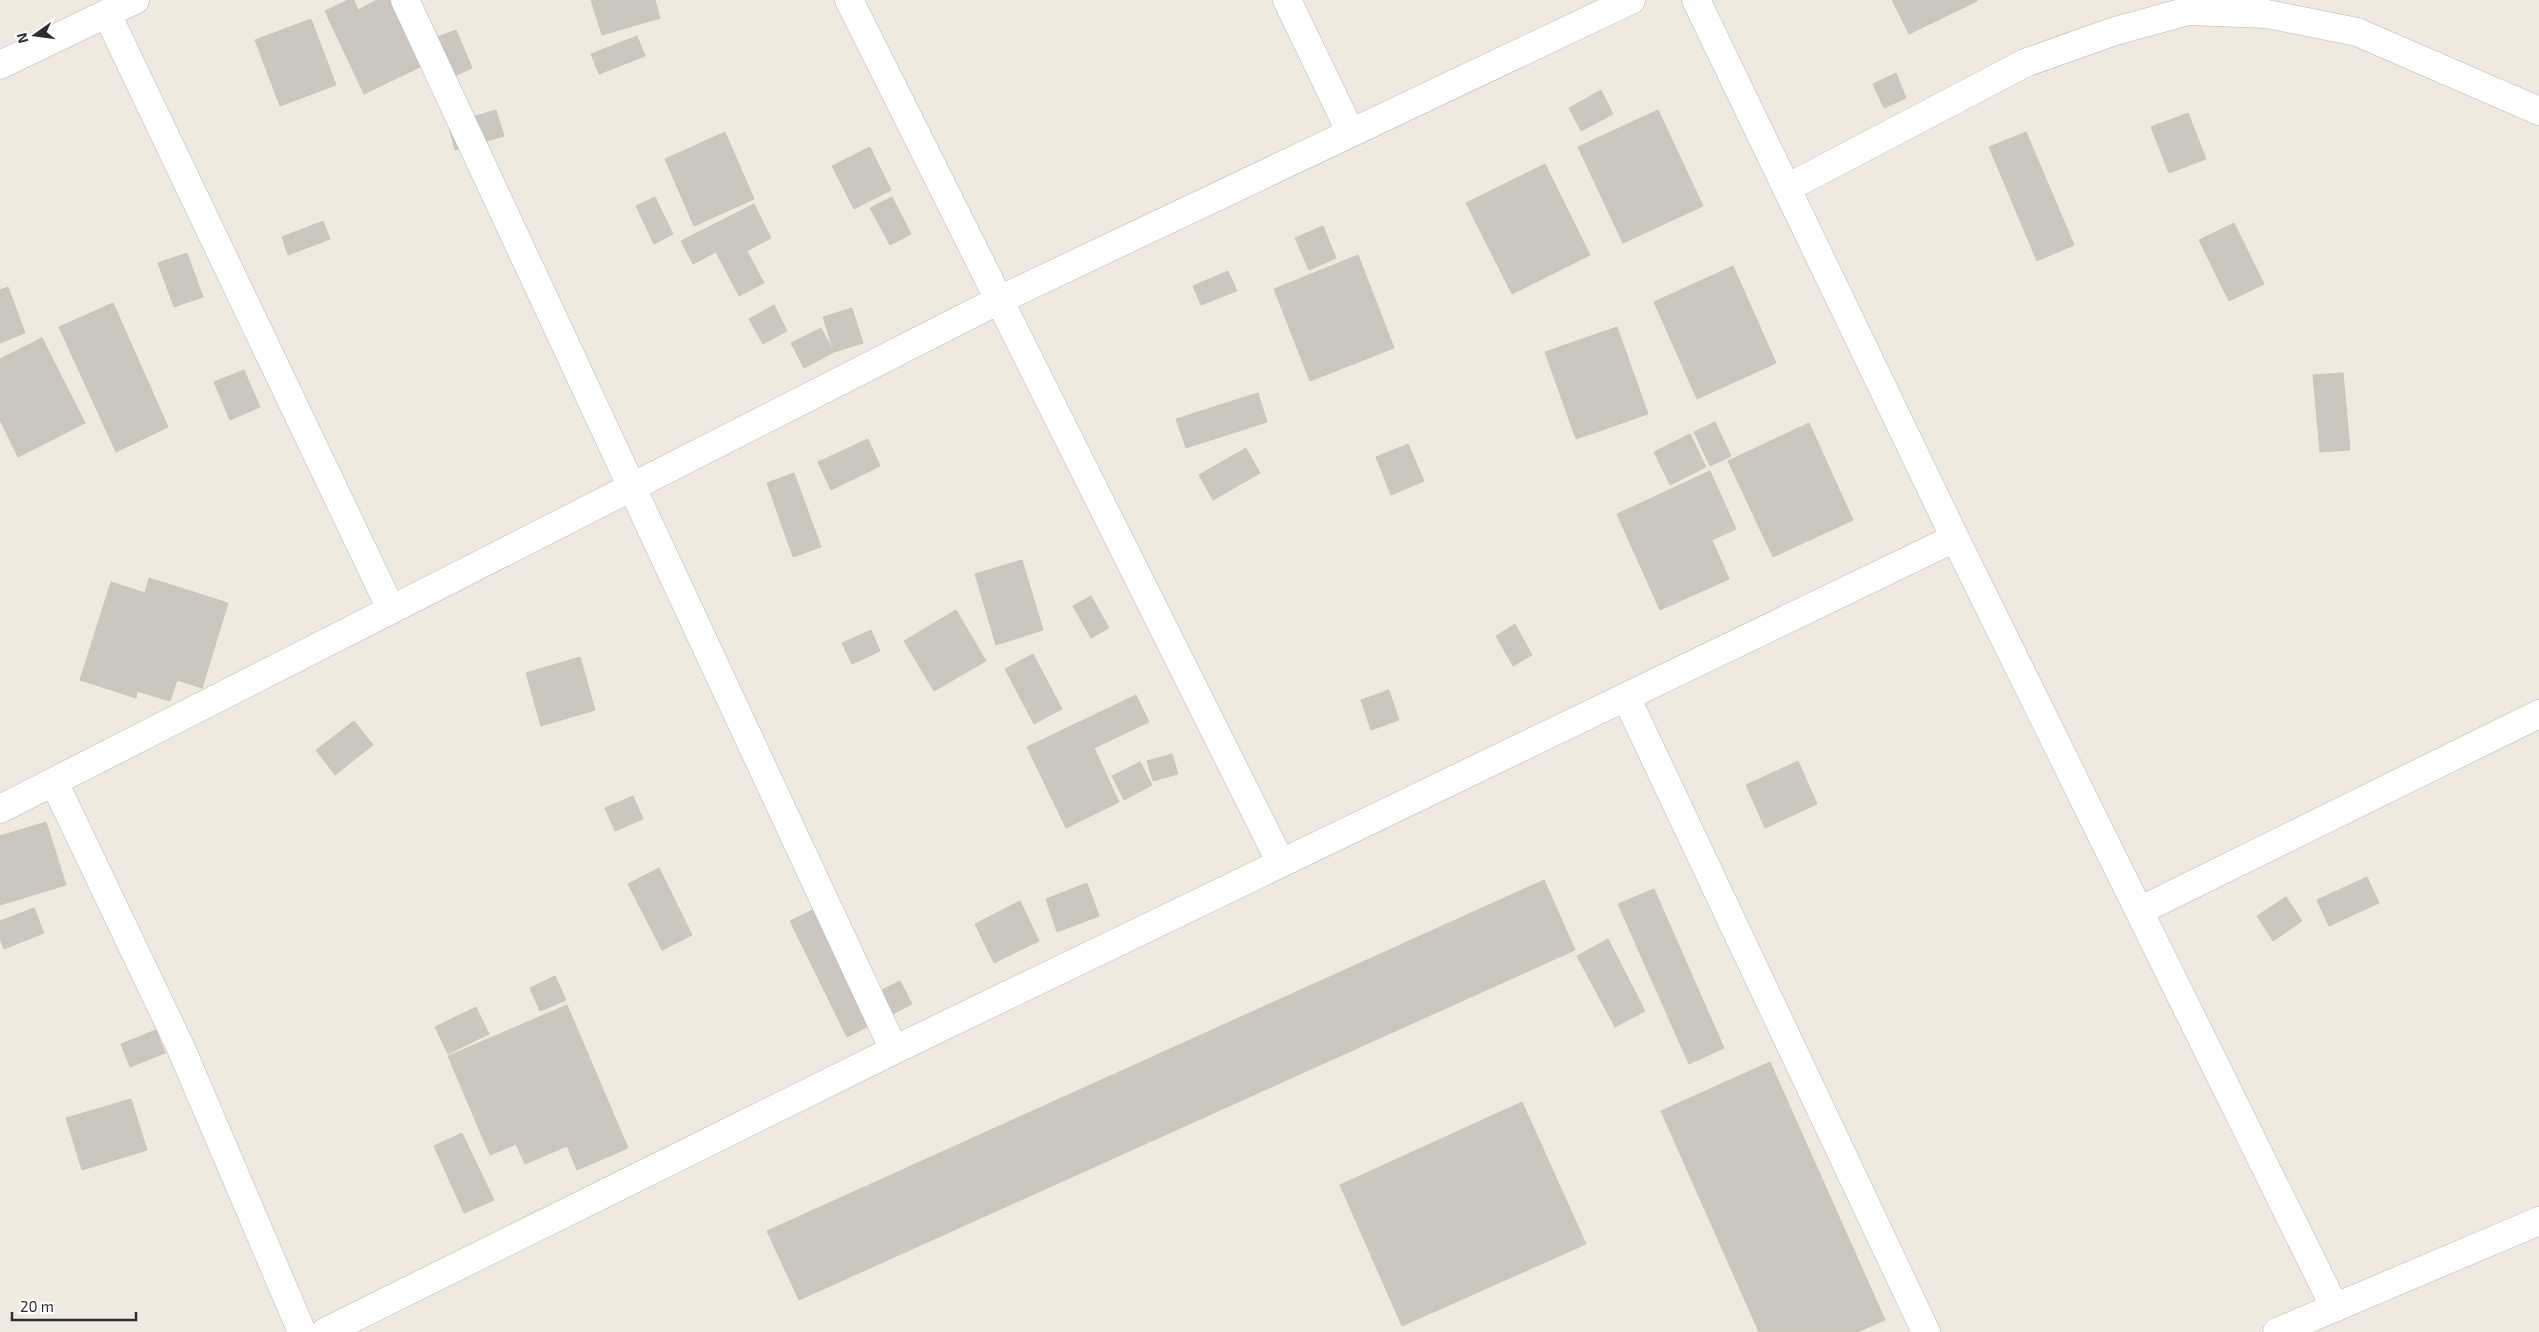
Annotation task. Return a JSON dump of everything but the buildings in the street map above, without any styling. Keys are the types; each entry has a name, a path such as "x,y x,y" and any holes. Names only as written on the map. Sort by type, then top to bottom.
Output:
{"street":[{"path":"0,65 135,0"},
{"path":"405,0 894,1050"},
{"path":"849,0 1281,863"},
{"path":"1287,0 1351,133"},
{"path":"0,809 630,486 999,300 1631,0"},
{"path":"1696,0 1955,538 2335,1308"},
{"path":"1787,188 2025,63 2112,32 2188,11 2266,14 2357,32 2539,111"},
{"path":"107,14 391,609"},
{"path":"325,1332 894,1050 1955,538"},
{"path":"1626,696 1926,1332"},
{"path":"2139,911 2539,714"},
{"path":"54,782 180,1046 302,1332"},
{"path":"2278,1332 2539,1221"}]}
